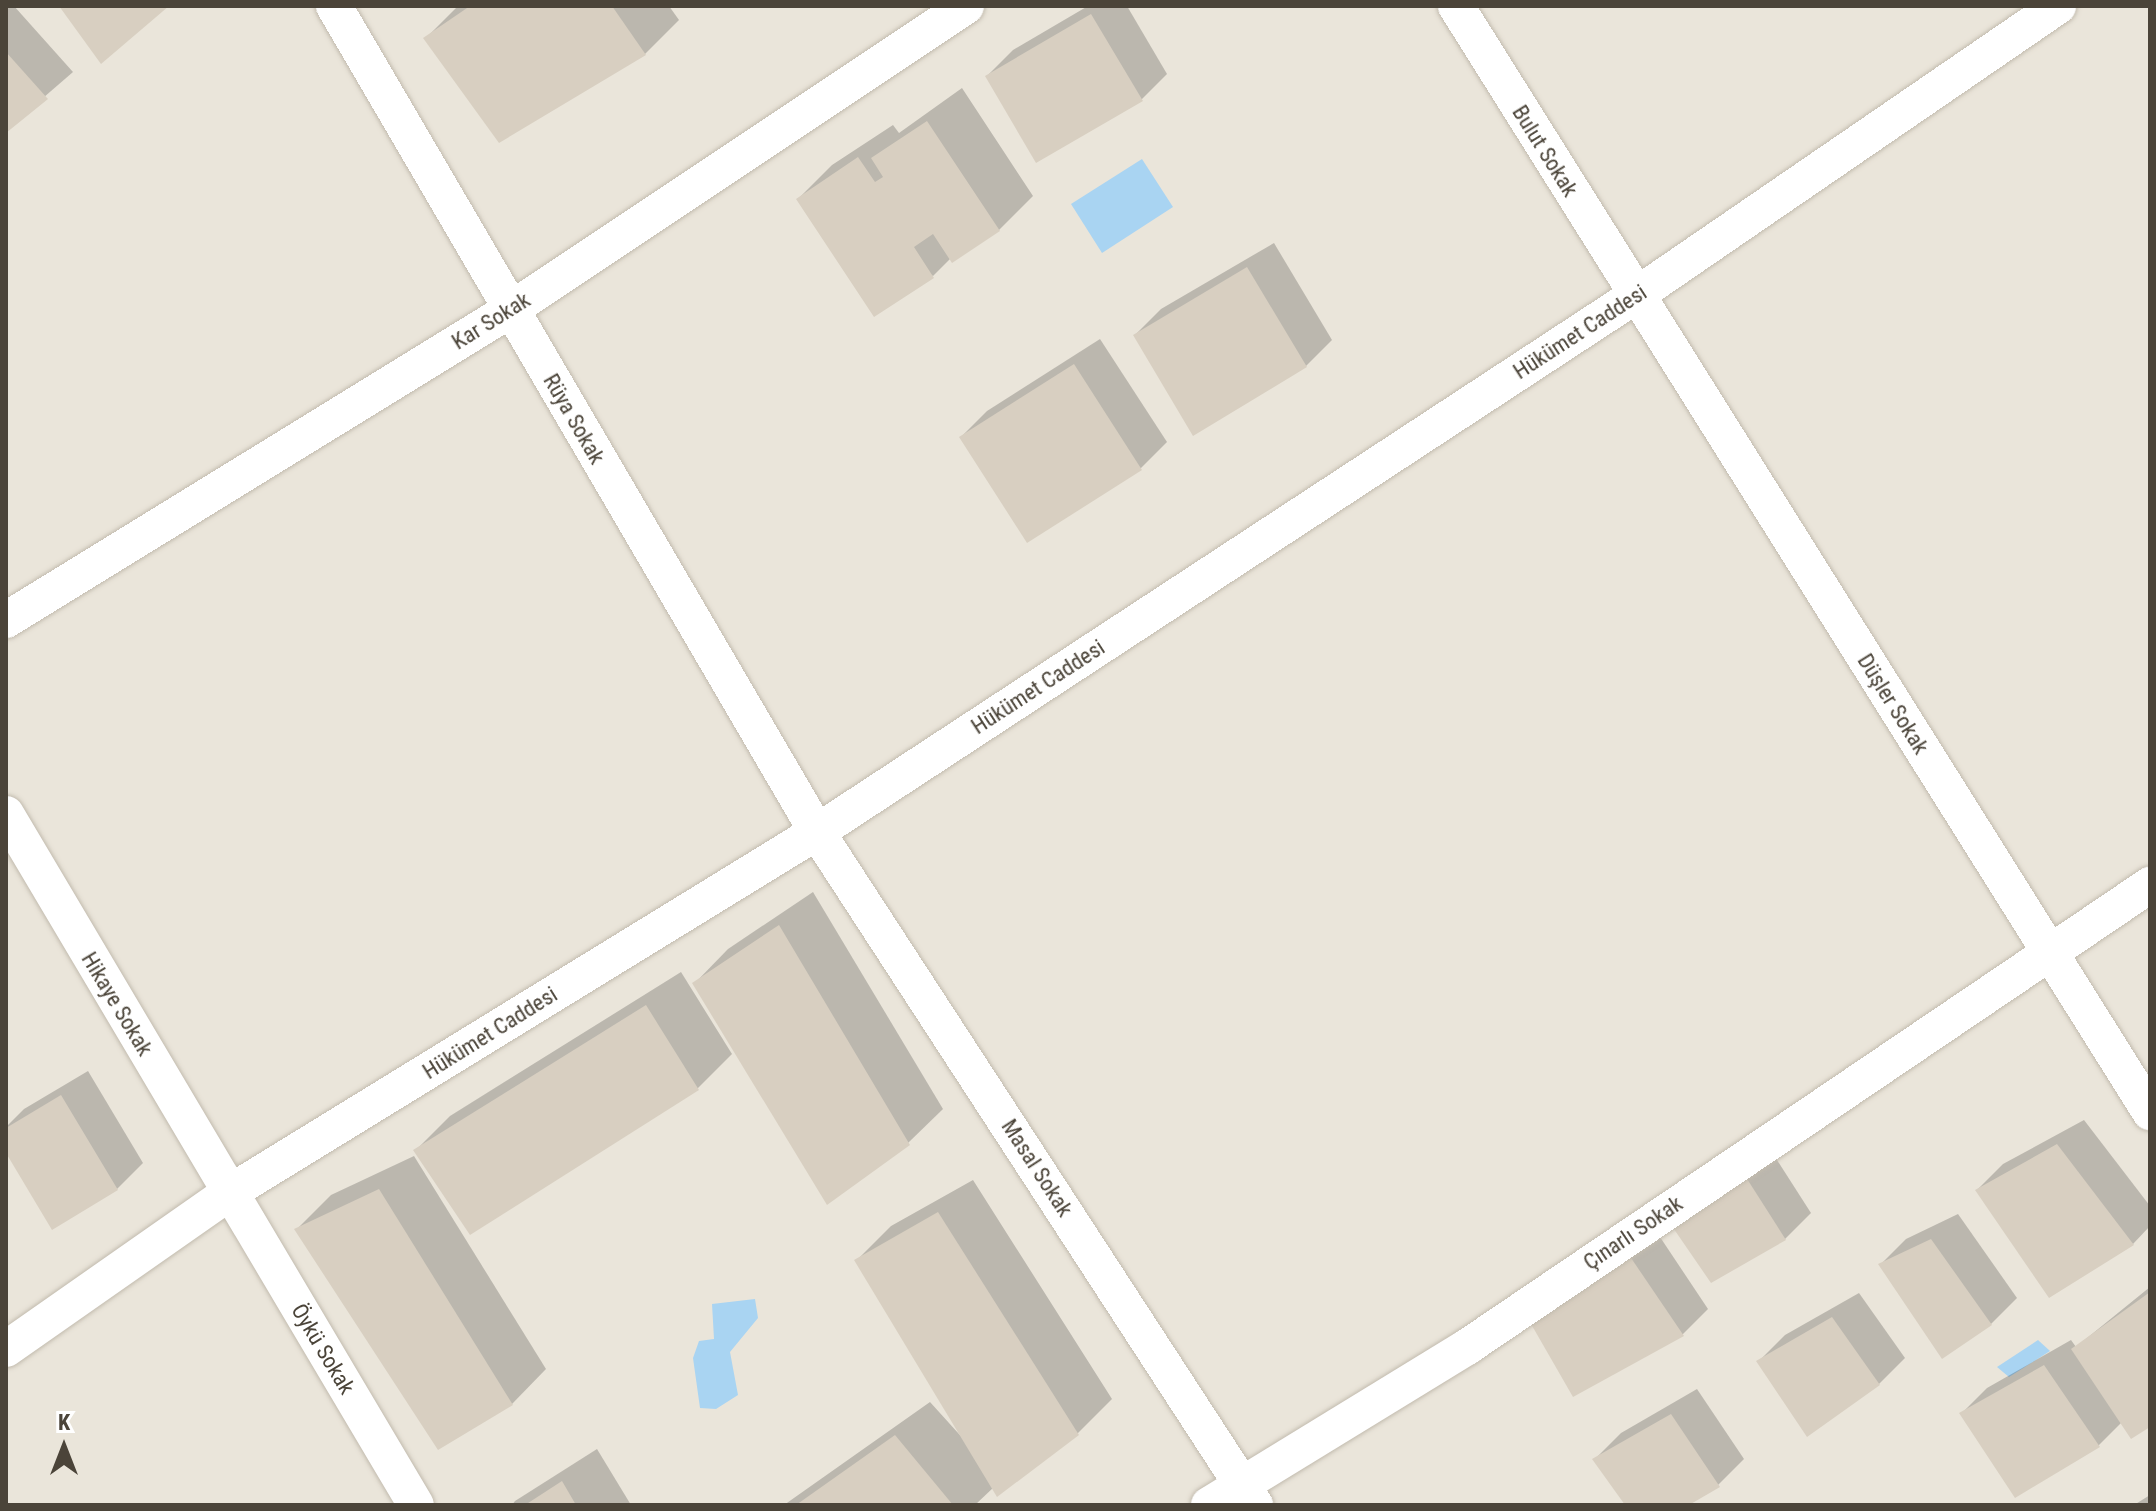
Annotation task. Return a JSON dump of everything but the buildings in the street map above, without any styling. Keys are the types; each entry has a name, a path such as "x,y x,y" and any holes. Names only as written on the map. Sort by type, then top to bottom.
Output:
{"street":[{"name":"Rüya Sokak","path":"334,6 817,832"},
{"name":"Kar Sokak","path":"6,620 510,310 966,6"},
{"name":"Bulut Sokak","path":"1456,6 1635,296"},
{"name":"Hükümet Caddesi","path":"6,1349 229,1193 817,832 1635,296 2058,6"},
{"name":"Düşler Sokak","path":"1635,296 2150,1112"},
{"name":"Hikaye Sokak","path":"6,814 229,1193"},
{"name":"Masal Sokak","path":"817,832 1249,1494"},
{"name":"Çınarlı Sokak","path":"1209,1505 1249,1494 2048,950 2150,885"},
{"name":"Öykü Sokak","path":"229,1193 416,1505"}],"shaded area":[{"path":"6,6 2150,6 2150,1505 6,1505"}],"water":[{"path":"1142,159 1173,207 1102,253 1071,204"},
{"path":"755,1299 758,1318 730,1352 738,1395 716,1409 700,1408 693,1358 699,1341 714,1339 712,1304"},
{"path":"2038,1340 2050,1351 2009,1377 1997,1367"}]}
